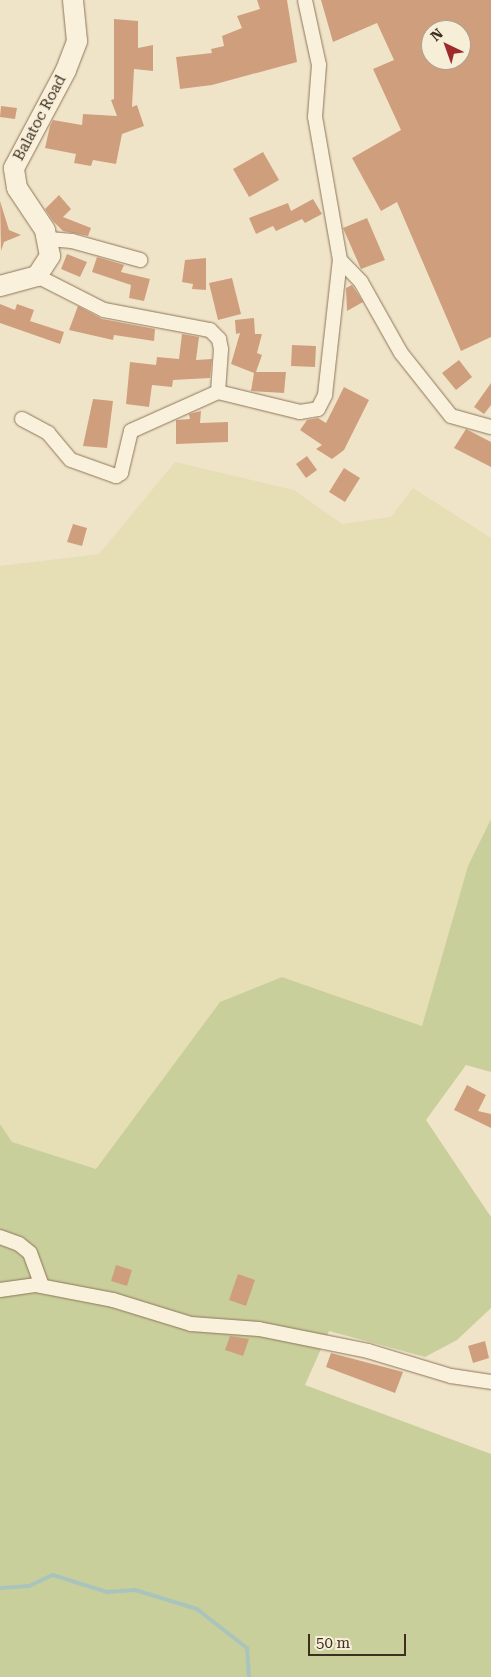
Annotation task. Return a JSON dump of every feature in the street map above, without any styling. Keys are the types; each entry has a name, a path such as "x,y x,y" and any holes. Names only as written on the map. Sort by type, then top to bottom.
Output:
{"main road":[{"name":"Balatoc Road","path":"49,239 17,188 14,168 66,70 77,41 73,0"},
{"path":"0,286 37,276 50,256 49,239"}],"street":[{"path":"22,419 48,433 71,460 116,476 121,473 131,431 218,392 300,412 318,409 325,395 340,260 315,117 319,65 305,0"},
{"path":"49,239 72,241 140,260"},
{"path":"340,260 361,282 401,353 446,411 465,423 491,427"},
{"path":"37,276 104,310 210,330 219,340 221,349 218,392"},
{"path":"0,1237 19,1244 30,1253 42,1286"},
{"path":"0,1290 42,1286 113,1300 191,1324 259,1329 368,1351 451,1376 491,1382"}],"shaded area":[{"path":"175,462 294,490 342,524 391,517 413,488 491,538 491,819 468,867 422,1026 282,977 220,1002 96,1169 11,1142 0,1124 0,566 99,554"}],"green space":[{"path":"491,819 491,1072 466,1065 426,1120 491,1217 491,1308 457,1340 425,1357 329,1331 305,1385 491,1454 491,1677 0,1677 0,1124 12,1142 96,1169 220,1002 282,977 422,1026 468,866"}],"building":[{"path":"257,0 287,0 297,62 212,85 180,89 176,57 212,53 211,49 224,46 222,36 242,28 237,16 260,9"},
{"path":"321,0 491,0 491,337 461,351 397,202 381,211 352,158 401,130 373,69 394,60 377,23 333,42"},
{"path":"114,19 138,21 138,48 153,45 153,71 134,69 132,107 137,105 144,126 122,134 116,164 93,160 91,166 74,163 76,154 45,148 50,126 53,120 82,125 83,114 117,116 111,100 114,99"},
{"path":"1,106 17,108 15,119 0,117"},
{"path":"263,152 279,180 249,197 233,169"},
{"path":"59,195 71,209 63,217 91,228 88,236 63,231 53,221 45,209"},
{"path":"313,199 322,214 305,223 302,219 276,231 273,226 256,234 249,218 288,203 291,211"},
{"path":"0,201 9,230 21,235 4,242 1,251"},
{"path":"367,218 385,260 361,269 343,228"},
{"path":"67,254 87,262 80,277 61,269"},
{"path":"97,257 124,265 121,272 150,279 144,301 129,298 131,285 92,272"},
{"path":"206,258 206,290 192,289 193,284 182,282 185,260"},
{"path":"232,278 241,314 218,320 209,283"},
{"path":"352,285 363,302 347,311 346,288"},
{"path":"0,304 15,310 17,304 34,310 30,321 64,332 60,344 0,323"},
{"path":"78,306 102,319 155,329 154,341 114,335 113,340 69,330"},
{"path":"254,318 255,334 262,334 257,353 262,355 256,372 286,372 284,393 251,391 254,373 231,364 240,333 236,334 235,320"},
{"path":"182,334 199,337 196,360 212,359 210,378 173,380 172,387 152,385 149,407 126,404 130,362 156,365 157,357 179,359"},
{"path":"292,345 316,346 315,367 291,366"},
{"path":"459,360 472,377 456,390 442,373"},
{"path":"491,383 491,405 484,414 474,407"},
{"path":"344,387 369,400 344,450 332,459 316,449 322,445 300,430 307,420 318,418 326,423"},
{"path":"93,399 113,401 107,448 83,446"},
{"path":"201,411 200,423 228,422 228,442 176,444 176,420 190,419 189,414"},
{"path":"466,429 491,442 491,467 454,448"},
{"path":"307,456 317,470 306,478 296,464"},
{"path":"344,468 360,478 345,502 329,492"},
{"path":"73,524 87,528 82,546 67,542"},
{"path":"467,1085 486,1095 478,1111 491,1114 491,1128 454,1110"},
{"path":"116,1265 132,1270 127,1286 111,1281"},
{"path":"238,1274 255,1280 246,1306 229,1300"},
{"path":"230,1336 249,1339 243,1356 225,1350"},
{"path":"485,1341 489,1358 473,1363 468,1346"},
{"path":"331,1353 403,1372 395,1393 326,1367"}],"waterway":[{"path":"0,1588 29,1586 53,1575 107,1592 135,1590 197,1609 247,1648 249,1677"}]}
